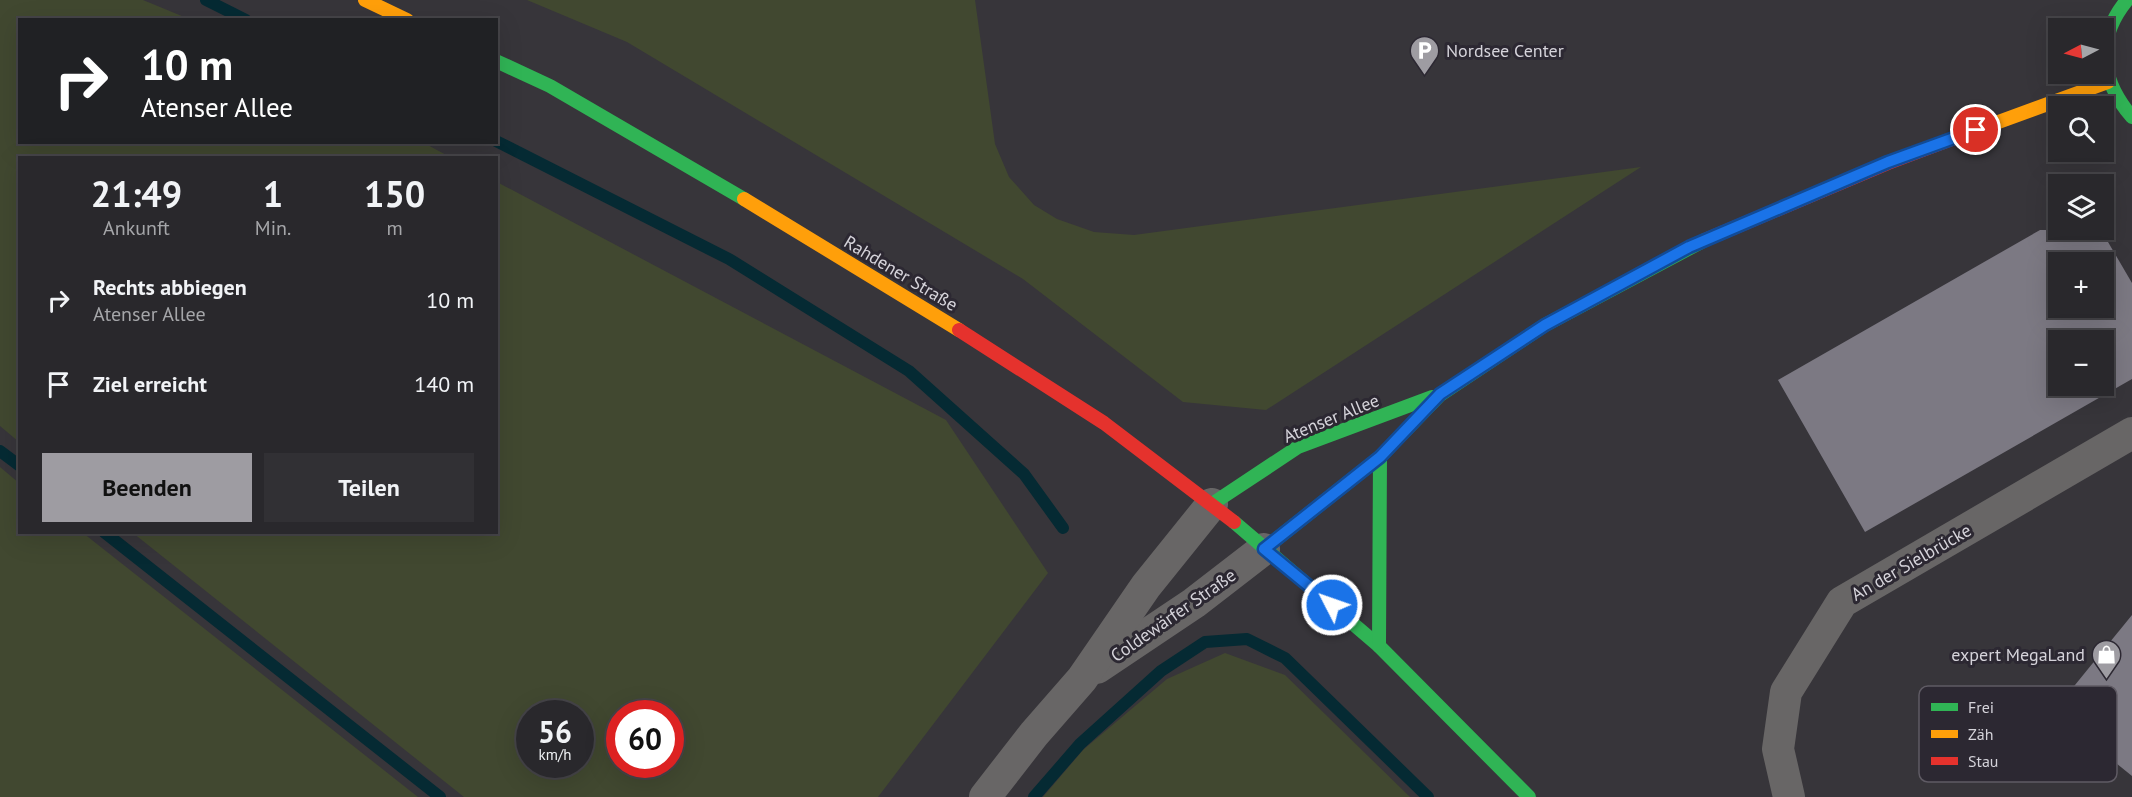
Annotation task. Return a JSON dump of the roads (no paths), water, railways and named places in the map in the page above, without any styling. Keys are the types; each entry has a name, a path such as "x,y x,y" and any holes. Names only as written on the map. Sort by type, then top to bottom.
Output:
{"main road":[{"path":"365,0 403,18"},
{"path":"2114,19 2127,0"},
{"name":"Rahdener Straße","path":"498,62 550,86 690,166 950,324 1104,423 1212,504 1317,591 1379,646 1529,797"},
{"name":"Atenser Allee","path":"1212,504 1298,447 1440,394 1545,325 1689,247 1888,162 2102,84"},
{"path":"2109,84 2120,106 2132,117"},
{"name":"Atenser Allee","path":"1264,549 1380,457 1440,394"},
{"path":"1379,646 1380,457"}],"street":[{"name":"An der Sielbrücke","path":"1789,797 1778,749 1786,692 1842,602 2132,433"},
{"name":"Coldewärfer Straße","path":"985,797 1034,734 1082,679 1146,586 1212,504"},
{"name":"Coldewärfer Straße","path":"1082,679 1194,603 1264,549"}],"waterway":[{"path":"206,0 242,18"},
{"path":"498,142 729,259 909,371 1024,474 1063,528"},
{"path":"0,451 18,464"},
{"path":"107,534 440,797"},
{"path":"1034,797 1080,744 1161,671 1205,642 1247,639 1285,658 1428,797"}],"place":[{"name":"Nordsee Center","path":"1425,76"},
{"name":"expert MegaLand","path":"2106,680"}]}
